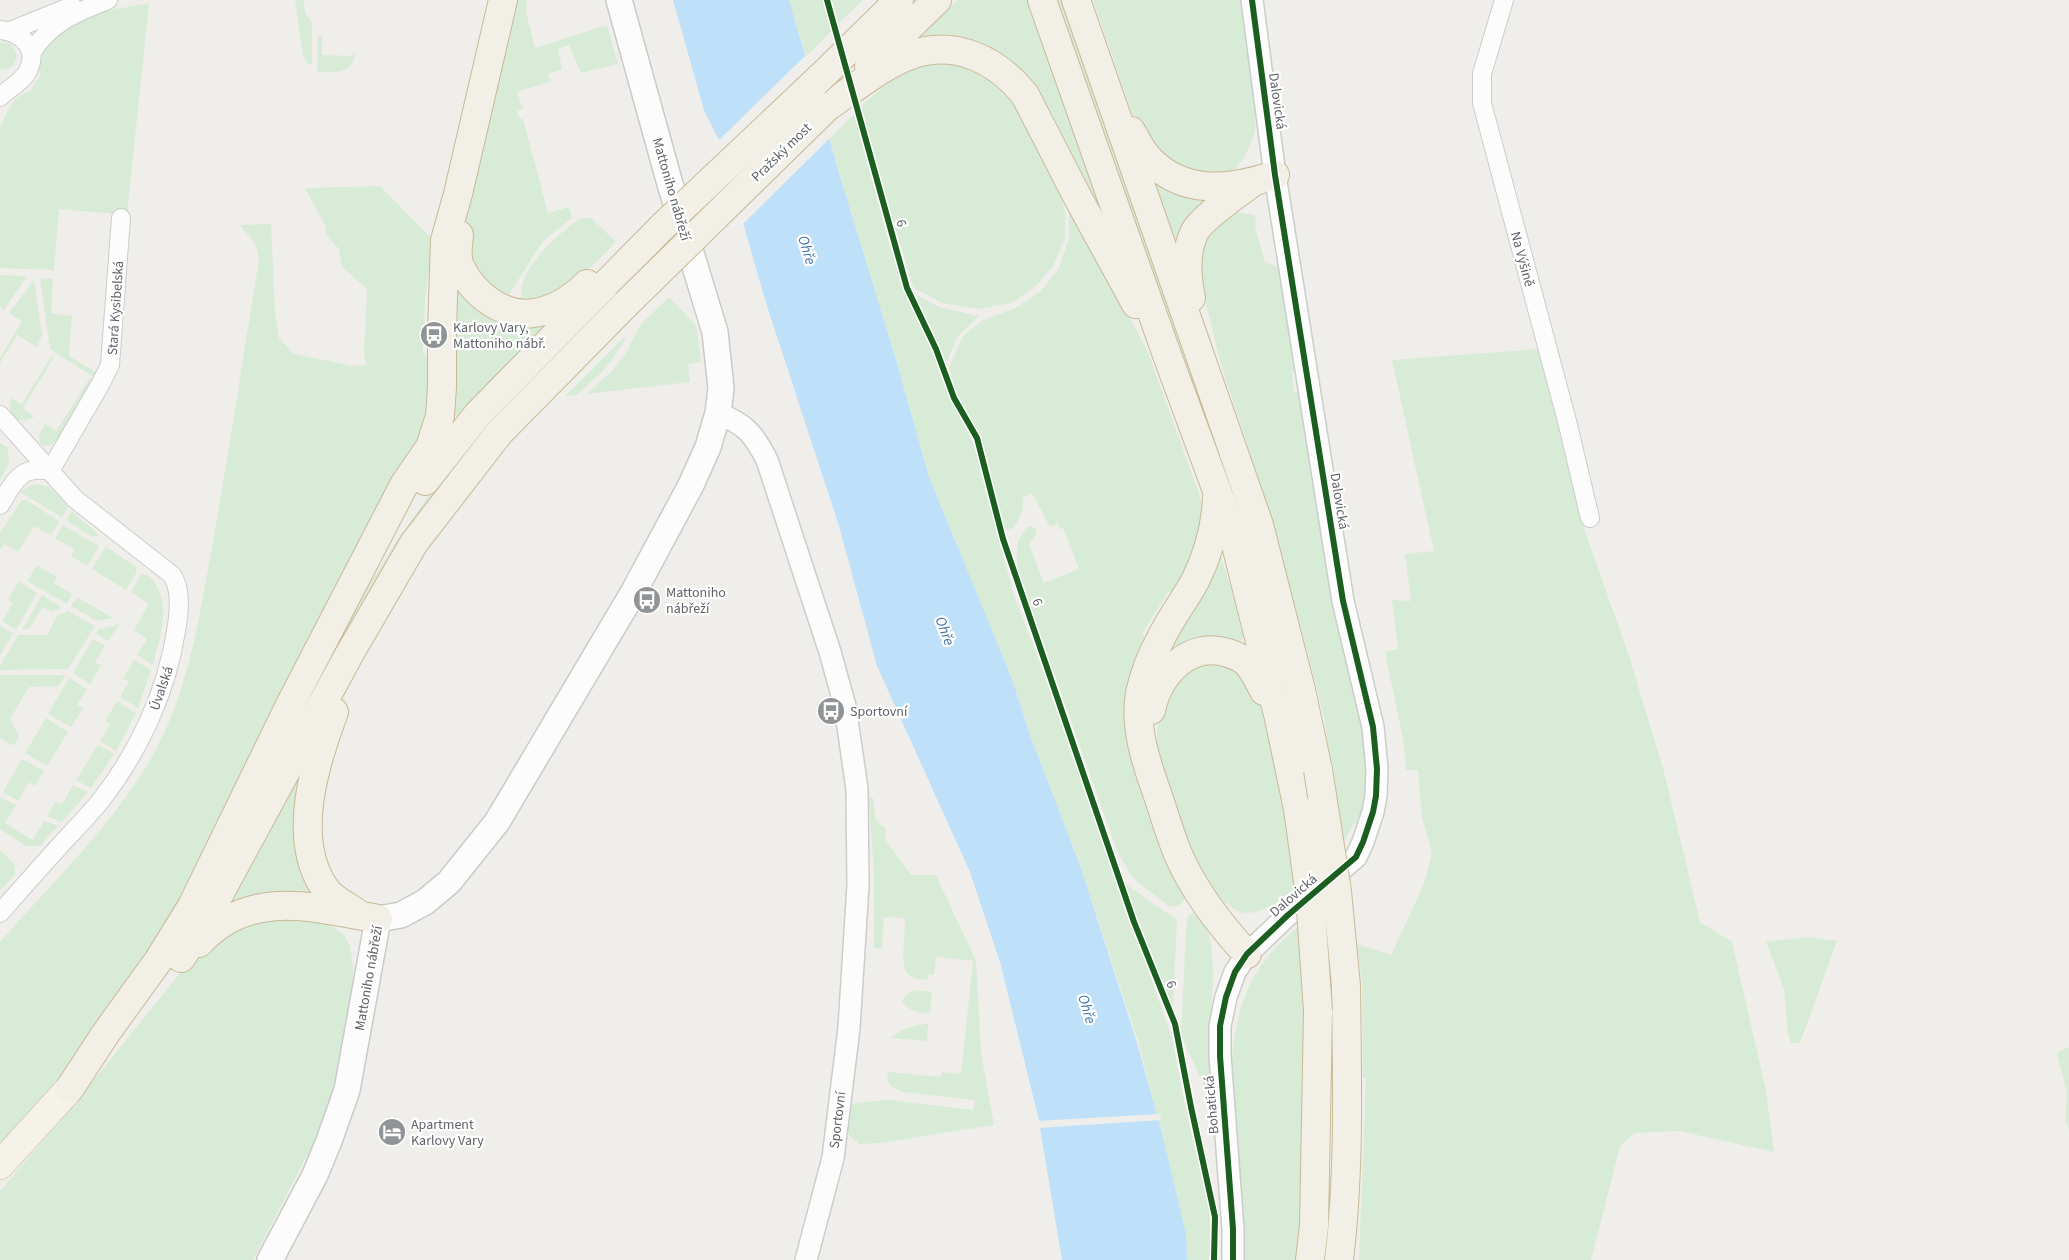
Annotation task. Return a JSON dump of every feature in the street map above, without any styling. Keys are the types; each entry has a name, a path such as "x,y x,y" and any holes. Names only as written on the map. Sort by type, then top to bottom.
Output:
{"highway":[{"path":"70,1088 106,1033 158,961 192,906 290,704 404,486 430,447 440,416 445,240 458,194 502,0"},
{"path":"826,72 863,17 880,0"},
{"name":"Pražský most","path":"605,276 663,226 826,72 899,0"},
{"name":"Pražský most","path":"350,653 414,543 499,433 626,304 937,0"},
{"path":"1042,0 1167,355 1234,537 1278,714 1298,810 1310,896 1318,1011 1314,1226 1310,1260"},
{"path":"1076,0 1259,525 1301,690 1318,770 1337,891 1346,986 1347,1102 1343,1229 1340,1260"},
{"path":"827,107 896,61 911,54 932,50 958,50 978,56 999,69 1015,82 1025,94 1124,284 1167,355"},
{"path":"1102,77 1147,157 1162,170 1183,183 1208,187 1264,179"},
{"path":"1203,363 1187,280 1194,232 1207,218 1264,179"},
{"path":"458,194 460,215 459,265 476,291 494,304 515,313 532,314 552,309 605,276"},
{"path":"351,589 410,499 478,414 605,276"},
{"path":"1217,490 1216,514 1198,572 1160,638 1148,666 1140,694 1139,723 1142,750 1179,855 1205,902 1226,931 1247,954"},
{"path":"1149,772 1149,722 1154,695 1163,679 1178,662 1193,654 1211,650 1223,651 1238,656 1248,663 1278,714"},
{"path":"350,653 338,701 320,750 311,790 308,827 311,860 324,889 369,917"},
{"path":"167,978 202,926 350,653"},
{"path":"70,1088 115,1040 167,978 213,928 239,913 264,906 289,906 369,917"}],"main road":[{"name":"Mattoniho nábřeží","path":"270,1260 315,1175 347,1090 369,917 401,915 425,902 449,882 497,822 633,592 692,485 708,447 718,413 721,388 715,332 670,184 619,0"},
{"path":"0,1165 70,1088"}],"street":[{"path":"5,31 68,7 98,0"},
{"path":"0,97 8,84 28,70 31,53 41,37 56,24 73,14 108,0"},
{"name":"Dalovická","path":"1247,954 1288,915 1356,857 1369,827 1376,787 1374,727 1343,601 1264,179 1252,0"},
{"name":"Na Výšině","path":"1504,0 1482,74 1482,103 1567,421 1590,518"},
{"path":"5,31 21,36 31,53"},
{"name":"Stará Kysibelská","path":"50,471 110,365 121,218"},
{"name":"Sportovní","path":"718,413 738,422 756,438 767,460 830,652 845,706 857,789 858,885 849,1028 833,1158 806,1260"},
{"name":"Úvalská","path":"0,415 75,499 172,575 176,582 179,613 174,648 164,682 136,747 101,800 0,912"},
{"path":"0,505 20,475 29,470 50,471"},
{"name":"Bohatická","path":"1233,1260 1234,1229 1220,1056 1220,1026 1226,997 1235,972 1247,954"}],"green space":[{"path":"295,0 303,0 306,14 312,23 312,65 307,63 303,57"},
{"path":"513,0 527,0 526,12 535,48 607,25 618,64 581,73 569,45 558,49 562,69 548,74 551,81 517,92 523,109 517,111 520,119 523,119 548,213 569,207 572,218 543,241 504,302 487,292 463,241 469,199"},
{"path":"789,0 824,0 832,30 806,57"},
{"path":"831,0 863,0 838,24"},
{"path":"958,0 1029,0 1123,262 1028,78 993,48 979,42 965,37 950,35 919,37"},
{"path":"1053,0 1062,0 1253,549 1291,689 1283,681"},
{"path":"1093,0 1242,0 1255,99 1255,132 1245,156 1234,170 1223,176 1210,178 1163,161 1134,119"},
{"path":"149,3 127,215 59,209 54,270 0,268 0,128 8,110 14,101 30,91 40,75 38,67 46,48 59,32 95,14"},
{"path":"318,35 322,36 322,55 353,56 353,53 355,54 350,66 341,71 317,72"},
{"path":"0,42 11,44 17,54 14,65 9,69 0,70"},
{"path":"940,63 965,67 984,75 1008,96 1016,107 1062,196 1065,213 1065,238 1053,266 1035,287 1012,303 978,309 942,303 913,287 860,108 886,85 906,73"},
{"path":"854,114 889,243 905,290 974,446 1014,596 1041,665 1172,1038 1184,1101 1210,1214 1210,1260 1187,1260 1186,1233 1139,1044 1081,868 1030,735 1013,682 929,477 895,356 829,139"},
{"path":"1151,179 1211,197 1175,243"},
{"path":"380,186 433,240 425,299 423,351 430,363 432,394 423,436 179,908 66,1071 0,1147 0,942 101,829 137,781 153,755 176,705 192,651 219,506 259,261 256,245 240,225 271,224 275,312 279,338 294,354 353,366 366,365 364,353 367,289 342,267 339,249 326,235 326,227 305,188"},
{"path":"1069,206 1148,352 1202,502 1205,521 1203,535 1176,591 1168,592 1143,632 1146,644 1135,679 1186,896 1182,903 1175,906 1169,906 1133,878 1118,853 1018,572 1018,542 1029,526 1037,529 1036,535 1029,544 1044,583 1079,569 1063,528 1060,529 1058,524 1050,527 1032,493 1022,498 1023,509 1014,528 1005,530 981,437 957,396 949,367 963,336 983,320 1014,309 1041,291 1059,268 1069,238"},
{"path":"1234,212 1254,215 1256,220 1255,227 1265,262 1281,268 1298,371 1292,372 1294,392 1300,392 1335,608 1366,751 1368,781 1359,826 1354,823 1342,845 1324,718 1306,646 1251,456 1221,365 1201,283 1200,268 1203,239 1207,231"},
{"path":"582,218 591,218 616,242 586,272 561,290 535,299 522,298 521,288 525,276 532,265 552,242"},
{"path":"0,275 27,276 4,310 0,307"},
{"path":"40,278 53,279 51,313 72,316 69,356 99,374 92,376 50,349"},
{"path":"34,280 42,335 37,347 17,335 0,363 0,358 22,321 9,313"},
{"path":"459,283 544,325 544,328 457,416 453,414 452,293"},
{"path":"915,294 939,307 979,316 958,336 944,367"},
{"path":"669,297 696,325 701,362 688,364 690,382 586,394 610,373 626,353 640,325"},
{"path":"624,337 626,339 604,370 577,395 565,396"},
{"path":"1539,349 1581,520 1629,656 1664,772 1700,922 1732,942 1766,1091 1774,1152 1679,1131 1635,1133 1620,1146 1591,1260 1359,1260 1366,1078 1363,1078 1362,984 1357,944 1391,955 1424,884 1432,853 1422,817 1418,770 1406,770 1404,744 1385,652 1398,649 1392,600 1411,601 1405,554 1434,551 1392,360"},
{"path":"51,356 54,357 23,408 34,417 22,420 14,418 10,411 11,398 22,404"},
{"path":"90,378 95,382 59,438 51,445 44,446 40,444 39,435 45,424 56,431"},
{"path":"526,378 532,383 279,762 307,696 348,619 394,545 443,475"},
{"path":"0,443 8,448 9,463 0,480"},
{"path":"37,484 50,487 68,507 62,517 20,492 30,485"},
{"path":"22,500 26,500 59,521 51,535 34,526 18,552 4,544 0,550 0,533"},
{"path":"72,511 98,534 97,536 92,537 66,520"},
{"path":"63,525 99,546 87,566 71,556 74,549 55,538"},
{"path":"106,547 136,567 136,573 126,590 92,569"},
{"path":"1221,557 1246,635 1240,641 1230,638 1209,638 1156,662 1219,558"},
{"path":"37,565 57,577 54,583 72,594 67,604 27,581"},
{"path":"141,574 148,576 156,585 163,604 161,635 153,665 137,655 147,639 134,630 149,604 131,592"},
{"path":"19,581 37,593 16,630 2,621 13,603 8,600"},
{"path":"42,595 62,608 52,612 43,607 29,629 22,630"},
{"path":"77,597 113,618 97,621 71,606"},
{"path":"68,611 95,626 68,669 0,670 0,666 18,635 47,635 57,616"},
{"path":"120,623 108,641 96,634 99,629"},
{"path":"0,625 13,634 0,655"},
{"path":"93,639 105,646 95,662 101,666 90,684 73,673"},
{"path":"1226,658 1258,696 1278,766 1295,890 1270,906 1253,913 1244,913 1236,910 1228,903 1224,905 1204,881 1192,857 1158,754 1158,718 1163,701 1189,666"},
{"path":"134,660 151,670 138,708 120,697 129,682 123,678"},
{"path":"0,675 65,675 59,686 29,687 10,719 19,736 15,744 11,745 0,738"},
{"path":"69,678 87,689 77,705 83,708 71,727 48,714"},
{"path":"117,701 136,713 116,751 100,741 110,724 105,721"},
{"path":"46,718 68,732 47,766 25,753"},
{"path":"98,745 114,754 91,788 76,780"},
{"path":"22,759 44,771 35,786 29,782 18,801 3,792"},
{"path":"304,767 322,900 222,908"},
{"path":"73,785 88,792 62,822 47,816 56,801 62,804"},
{"path":"0,797 16,805 5,823 33,840 44,821 58,826 40,846 26,846 0,829"},
{"path":"869,797 873,798 876,821 886,829 885,839 911,875 936,875 976,961 981,1053 994,1125 881,1143 859,1144 848,1134 851,1106 855,1103 889,1100 973,1110 975,1100 903,1092 892,1087 887,1081 888,1072 941,1077 942,1072 961,1074 973,961 936,957 934,975 929,974 927,980 910,976 905,970 904,963 905,918 884,917 882,949 874,948 874,875"},
{"path":"0,850 14,864 15,874 0,891"},
{"path":"1124,883 1177,920 1173,1008"},
{"path":"1194,912 1201,914 1207,929 1213,960 1210,1065 1213,1106 1181,1035 1186,931 1188,916"},
{"path":"249,919 313,919 332,926 344,935 350,946 353,967 349,1040 320,1137 306,1157 253,1260 0,1260 0,1191 76,1102 189,962"},
{"path":"1298,927 1308,1074 1299,1260 1241,1260 1232,1059 1234,1038 1243,1002 1258,970 1282,941"},
{"path":"1808,937 1837,941 1800,1043 1791,1043 1788,1033 1784,989 1766,942"},
{"path":"917,990 932,992 930,1014 917,1012 904,1004 902,1000 910,992"},
{"path":"928,1024 927,1041 891,1038 908,1028"},
{"path":"2069,1047 2069,1130 2065,1120 2067,1092 2057,1053"}],"water":[{"name":"Ohře","path":"673,0 789,0 929,477 1012,679 1030,735 1081,868 1138,1046 1186,1233 1187,1260 1062,1260 1038,1116 1000,962 970,872 877,666 839,526 767,306 719,140 704,110"}],"pier":[{"path":"807,54 831,137 742,225 717,142"},
{"path":"1160,1114 1161,1120 1038,1128 1037,1121"}],"cycle path":[{"name":"6","path":"827,0 907,288 936,349 954,398 977,438 1003,539 1134,922 1175,1024 1215,1217 1214,1260"},
{"path":"1233,1260 1233,1229 1220,1056 1220,1026 1226,997 1235,972 1247,954 1288,915 1356,857 1373,812 1376,796 1377,769 1373,727 1343,601 1275,175 1252,0"}],"place":[{"name":"Karlovy Vary, Mattoniho nábř.","path":"434,335"},
{"name":"Mattoniho nábřeží","path":"647,600"},
{"name":"Sportovní","path":"831,711"},
{"name":"Apartment Karlovy Vary","path":"392,1132"}]}
